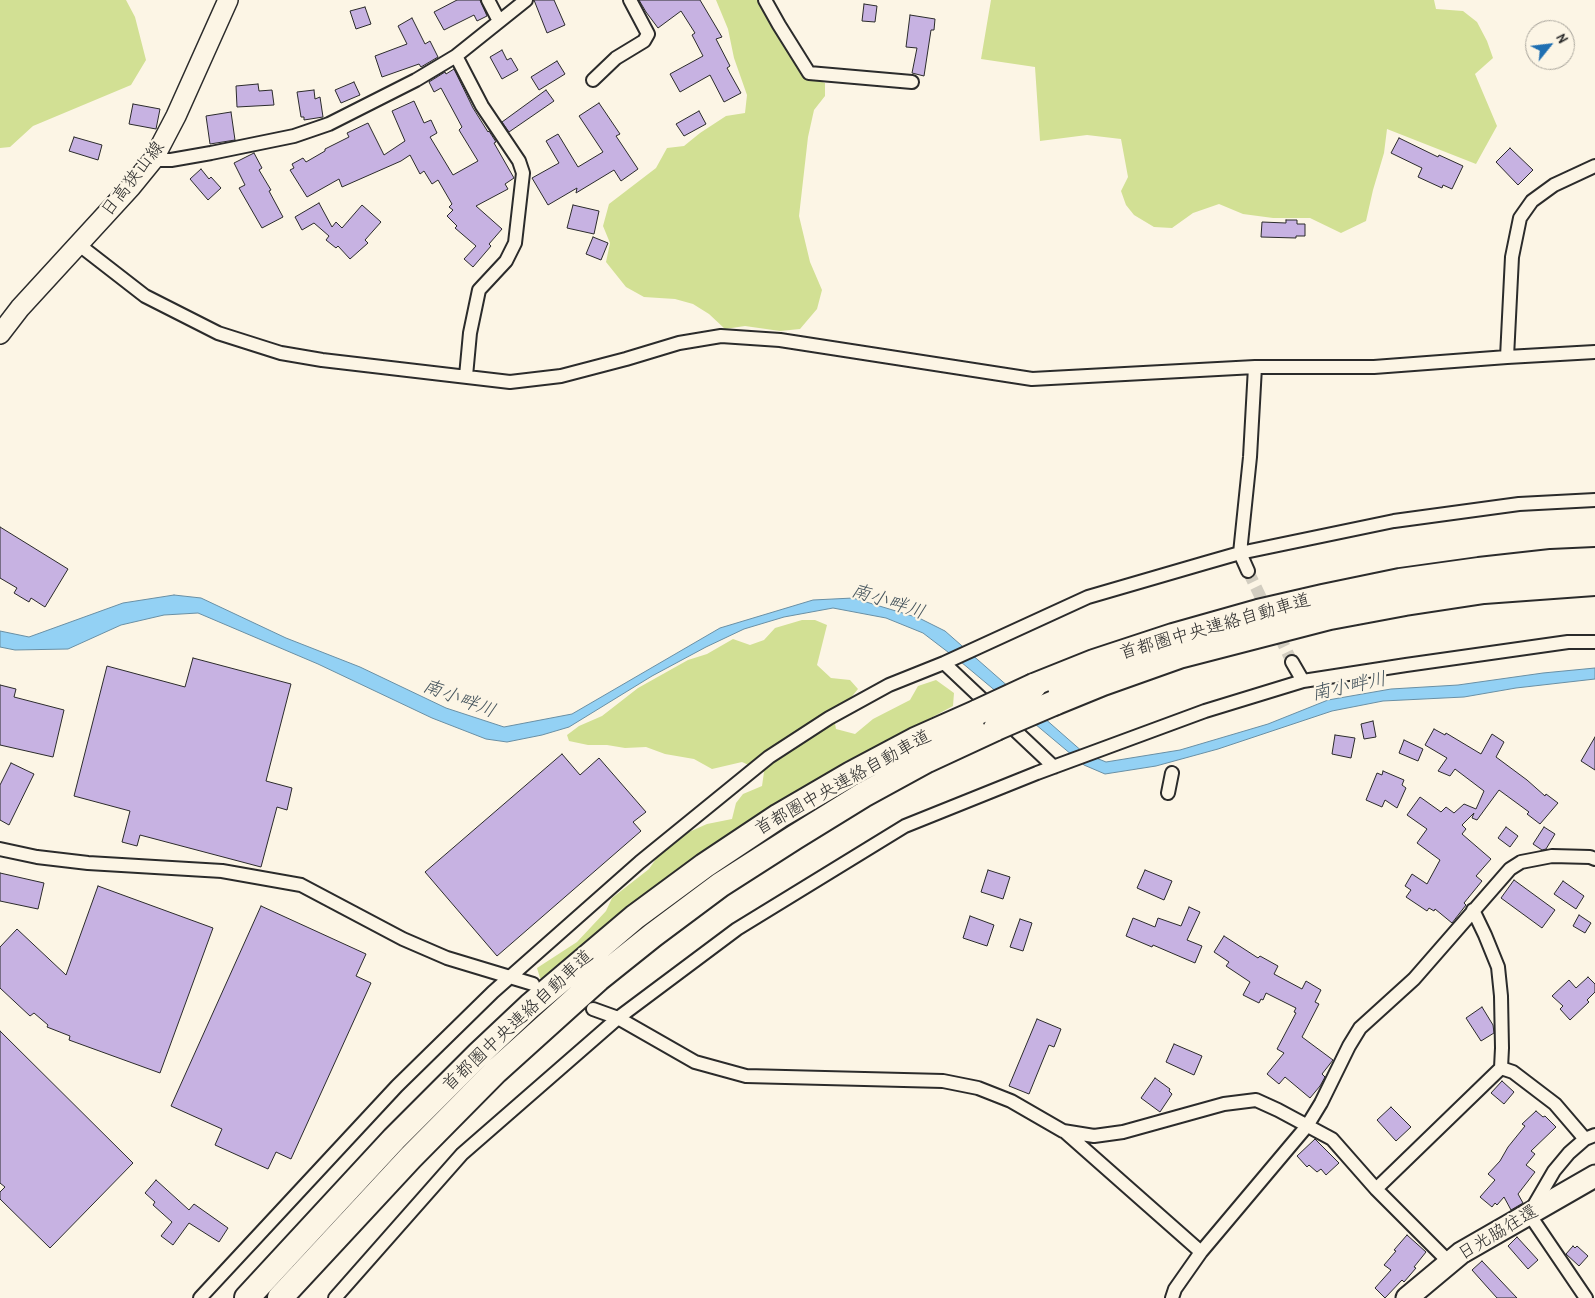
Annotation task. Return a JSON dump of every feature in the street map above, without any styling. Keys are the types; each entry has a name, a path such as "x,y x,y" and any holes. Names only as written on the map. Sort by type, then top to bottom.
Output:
{"highway":[{"name":"首都圏中央連絡自動車道","path":"247,1298 394,1139 530,1006 635,917 704,866 779,816 851,774 915,740 1034,686 1094,662 1172,636 1258,612 1400,581 1551,562 1595,560"},
{"name":"首都圏中央連絡自動車道","path":"280,1298 410,1158 496,1071 598,979 652,935 720,885 854,800 927,760 1054,703 1179,656 1330,617 1405,603 1484,591 1595,583"},
{"name":"日光脇往還","path":"1407,1298 1461,1253 1595,1176"}],"main road":[{"name":"日高狭山線","path":"0,334 20,308 131,187 152,160 176,116 228,0"}],"street":[{"path":"488,0 499,22"},
{"path":"152,160 171,160 211,153 294,136 329,124 416,80 456,56 526,0"},
{"path":"593,80 616,58 644,42 648,34 630,0"},
{"path":"765,0 810,73 912,82"},
{"path":"456,56 482,106 519,161 523,174 515,243 506,260 480,290 470,333 466,376"},
{"path":"1507,356 1512,257 1520,218 1532,201 1554,185 1595,166"},
{"path":"78,244 145,296 218,334 281,353 322,360 510,382 560,376 679,343 721,336 780,340 1032,379 1255,367 1374,367 1507,356 1595,352"},
{"path":"1248,571 1240,553 1250,457 1255,367"},
{"path":"200,1298 396,1086 493,992 640,862 768,757 829,718 889,685 944,663 1088,597 1240,553 1394,521 1519,504 1595,500"},
{"path":"335,1298 462,1154 618,1018 737,929 905,826 1054,767 1205,711 1303,681 1406,664 1568,642 1595,642"},
{"path":"1292,662 1303,681"},
{"path":"944,663 1054,767"},
{"path":"1168,792 1172,773"},
{"path":"0,849 37,857 88,863 222,871 301,885 403,939 447,958 534,984"},
{"path":"1172,1298 1174,1289 1201,1252 1307,1126 1360,1028 1414,979 1510,869 1521,862 1552,856 1590,856 1595,859"},
{"path":"1376,1189 1500,1068 1502,1048 1498,967 1486,935 1473,910"},
{"path":"593,1009 618,1018 696,1062 746,1076 943,1081 978,1088 1011,1101 1063,1130 1201,1252"},
{"path":"1500,1068 1514,1072 1555,1104 1590,1137 1569,1153 1554,1171 1529,1214 1586,1298"},
{"path":"1063,1130 1094,1136 1123,1132 1224,1104 1256,1100 1332,1139 1376,1189 1450,1263"}],"green space":[{"path":"0,0 126,0 135,17 146,60 131,85 33,126 10,147 0,148"},
{"path":"716,0 761,0 803,75 825,83 825,96 814,110 808,137 799,216 810,262 822,290 817,309 800,329 780,331 745,326 725,329 709,314 693,304 675,299 644,297 626,287 606,262 610,243 603,226 609,204 656,168 667,148 684,146 726,116 745,113 747,95 734,58 728,29"},
{"path":"991,0 1434,0 1436,9 1463,11 1477,22 1487,41 1493,58 1475,74 1497,126 1476,164 1387,129 1384,153 1366,221 1341,233 1310,218 1273,218 1243,214 1219,204 1193,213 1172,228 1154,227 1134,215 1126,205 1121,191 1128,177 1121,139 1087,135 1040,141 1035,67 981,59"},
{"path":"802,620 815,620 827,625 817,665 831,678 850,680 858,689 849,700 832,708 836,729 855,734 873,719 910,700 918,686 936,680 954,693 953,706 873,749 846,761 811,783 762,817 559,977 540,978 537,968 577,942 606,911 612,898 649,869 658,856 689,832 707,824 732,819 736,803 743,794 762,786 764,772 742,762 712,769 694,759 665,754 646,747 625,748 607,745 588,745 569,741 567,735 579,726 602,716 638,688 688,660 707,654 733,639 750,645 764,640 775,628"}],"water":[{"path":"174,595 201,598 286,638 360,667 446,708 504,727 572,714 720,628 813,600 853,598 919,618 945,631 1084,753 1106,762 1180,750 1268,724 1328,700 1391,689 1458,685 1595,668 1595,679 1516,688 1464,697 1383,701 1332,711 1218,749 1156,766 1105,774 1084,765 961,662 923,633 886,618 833,608 784,617 744,629 652,676 569,727 507,742 486,739 432,718 318,664 198,613 164,615 121,625 68,649 15,650 0,647 0,631 29,637 123,603"}],"building":[{"path":"457,0 480,0 487,16 477,21 474,15 444,30 434,12"},
{"path":"534,0 554,0 565,25 547,33"},
{"path":"639,0 700,0 722,37 716,39 730,66 727,68 741,93 724,102 710,75 680,92 670,74 703,56 692,35 695,33 681,11 658,28"},
{"path":"864,4 877,6 875,22 862,21"},
{"path":"365,7 371,24 356,29 350,11"},
{"path":"910,15 935,19 934,30 931,30 924,76 912,73 917,48 906,47"},
{"path":"412,18 425,44 430,41 438,57 421,67 419,64 382,77 375,56 407,44 398,26"},
{"path":"502,50 507,60 511,58 518,70 502,79 490,57"},
{"path":"557,61 565,74 539,90 531,77"},
{"path":"454,69 473,108 496,142 494,143 514,178 505,184 508,189 476,206 502,229 489,244 491,246 473,267 464,259 476,246 455,228 457,226 447,216 453,210 449,207 452,204 438,180 432,184 424,171 420,174 410,155 401,161 342,187 339,179 307,197 290,170 294,168 292,164 303,158 306,162 325,151 325,149 349,137 347,133 368,123 384,155 405,141 392,111 414,101 424,123 431,120 437,133 430,137 453,175 478,161 459,130 462,127 441,88 434,92 429,82"},
{"path":"354,82 360,95 341,103 335,90"},
{"path":"258,84 259,91 272,90 274,105 237,107 236,86"},
{"path":"314,90 315,99 320,97 323,117 304,120 304,117 301,117 297,92"},
{"path":"546,90 554,101 509,132 502,122"},
{"path":"599,103 620,134 616,136 638,169 621,181 614,170 576,193 577,188 548,205 532,178 559,163 546,141 558,134 578,167 603,152 579,116"},
{"path":"133,104 160,109 156,129 129,124"},
{"path":"699,111 706,124 684,136 676,124"},
{"path":"231,112 235,140 210,144 206,116"},
{"path":"74,137 102,145 98,160 69,151"},
{"path":"1399,138 1438,157 1439,155 1463,166 1452,189 1443,185 1442,188 1418,177 1422,168 1391,153"},
{"path":"1510,148 1533,170 1518,185 1496,162"},
{"path":"254,153 262,168 259,170 271,190 269,191 283,217 262,228 239,188 245,185 234,163"},
{"path":"201,169 209,179 211,177 221,188 208,200 190,179"},
{"path":"319,203 332,227 336,222 342,228 362,205 381,222 365,240 368,243 350,259 338,246 336,248 326,240 329,236 314,223 302,230 295,217"},
{"path":"573,205 599,211 594,234 567,228"},
{"path":"1286,220 1297,220 1297,224 1305,224 1305,236 1296,236 1296,238 1261,237 1262,222 1286,223"},
{"path":"593,237 608,243 601,260 586,254"},
{"path":"0,527 68,569 45,607 31,598 29,602 14,593 17,588 0,578"},
{"path":"193,658 291,684 266,781 292,788 287,810 277,807 261,867 140,835 137,846 122,842 130,811 74,796 107,666 185,687"},
{"path":"0,685 16,689 14,697 64,710 53,757 0,745"},
{"path":"1373,721 1376,737 1364,739 1361,724"},
{"path":"1434,729 1445,735 1446,733 1481,754 1492,734 1504,742 1496,757 1545,796 1546,794 1558,803 1540,824 1527,814 1529,812 1499,790 1477,820 1472,818 1474,813 1462,825 1466,829 1462,834 1491,859 1476,876 1482,881 1464,903 1466,905 1452,923 1435,909 1434,911 1429,908 1427,911 1406,897 1411,890 1405,886 1412,874 1427,884 1440,860 1417,843 1427,829 1407,815 1420,797 1441,812 1446,807 1454,813 1464,804 1476,809 1484,791 1455,769 1450,776 1438,771 1447,758 1425,745"},
{"path":"1335,735 1355,738 1351,758 1332,754"},
{"path":"1595,737 1595,770 1581,761"},
{"path":"1404,740 1423,749 1418,761 1399,753"},
{"path":"562,754 580,775 599,758 646,812 633,822 641,831 497,956 425,872"},
{"path":"11,763 34,774 9,825 0,820 0,785"},
{"path":"1383,771 1404,780 1402,785 1406,788 1397,808 1385,800 1382,807 1366,800 1377,773 1382,775"},
{"path":"1506,827 1518,836 1510,847 1498,838"},
{"path":"1544,827 1555,834 1546,849 1542,850 1533,844"},
{"path":"988,870 1010,877 1003,899 981,892"},
{"path":"1145,870 1172,881 1164,900 1137,888"},
{"path":"0,873 44,883 38,909 0,901"},
{"path":"1514,880 1555,910 1542,928 1501,898"},
{"path":"1563,881 1584,896 1576,909 1554,894"},
{"path":"98,886 213,928 160,1073 69,1040 70,1036 47,1027 48,1025 34,1013 30,1016 0,988 0,947 17,929 66,975"},
{"path":"261,906 366,954 356,976 371,983 291,1159 276,1152 268,1169 215,1145 222,1129 171,1106"},
{"path":"1189,907 1200,912 1187,940 1202,946 1195,963 1126,936 1133,918 1155,927 1158,918 1181,926"},
{"path":"1579,915 1591,923 1585,933 1573,926"},
{"path":"970,916 994,925 987,946 963,938"},
{"path":"1020,919 1032,923 1023,951 1010,947"},
{"path":"1224,936 1258,958 1260,956 1278,966 1274,974 1302,989 1306,981 1321,990 1315,1002 1319,1004 1302,1037 1333,1060 1322,1074 1325,1077 1320,1086 1310,1098 1285,1077 1279,1084 1267,1074 1284,1053 1277,1049 1296,1013 1294,1012 1296,1008 1266,993 1263,1000 1261,999 1259,1003 1243,995 1250,982 1226,966 1229,962 1214,952"},
{"path":"1588,977 1595,984 1595,992 1587,1000 1589,1002 1570,1020 1560,1009 1563,1006 1552,996 1569,980 1576,988"},
{"path":"1482,1007 1493,1025 1494,1033 1481,1041 1466,1018"},
{"path":"1037,1019 1061,1029 1054,1047 1049,1045 1029,1094 1009,1086"},
{"path":"0,1031 133,1163 50,1248 0,1199 0,1192 5,1187 0,1183"},
{"path":"1174,1044 1202,1056 1194,1075 1166,1062"},
{"path":"1155,1078 1170,1089 1169,1091 1172,1094 1160,1112 1141,1098"},
{"path":"1502,1081 1514,1092 1504,1104 1491,1093"},
{"path":"1391,1107 1411,1127 1396,1141 1377,1120"},
{"path":"1536,1111 1543,1117 1545,1116 1556,1127 1531,1151 1535,1154 1526,1165 1535,1172 1518,1194 1523,1203 1511,1210 1504,1197 1497,1205 1495,1203 1492,1207 1480,1197 1495,1180 1488,1174 1500,1161 1508,1147 1525,1126 1522,1124"},
{"path":"1315,1139 1339,1163 1326,1175 1321,1169 1317,1172 1309,1165 1307,1167 1297,1156"},
{"path":"156,1180 189,1210 194,1204 228,1228 219,1242 189,1223 173,1245 161,1236 172,1222 153,1205 155,1202 145,1193"},
{"path":"1407,1235 1426,1252 1404,1282 1402,1280 1385,1298 1375,1288 1391,1270 1384,1265"},
{"path":"1517,1237 1538,1260 1528,1269 1508,1246"},
{"path":"1573,1246 1575,1248 1577,1246 1588,1256 1579,1266 1566,1254"},
{"path":"1482,1261 1517,1298 1497,1298 1472,1270"}],"tunnel":[{"path":"1248,571 1292,662"}],"water label":[{"name":"南小畔川","path":"888,602"},
{"name":"南小畔川","path":"1349,687"},
{"name":"南小畔川","path":"459,699"}]}
